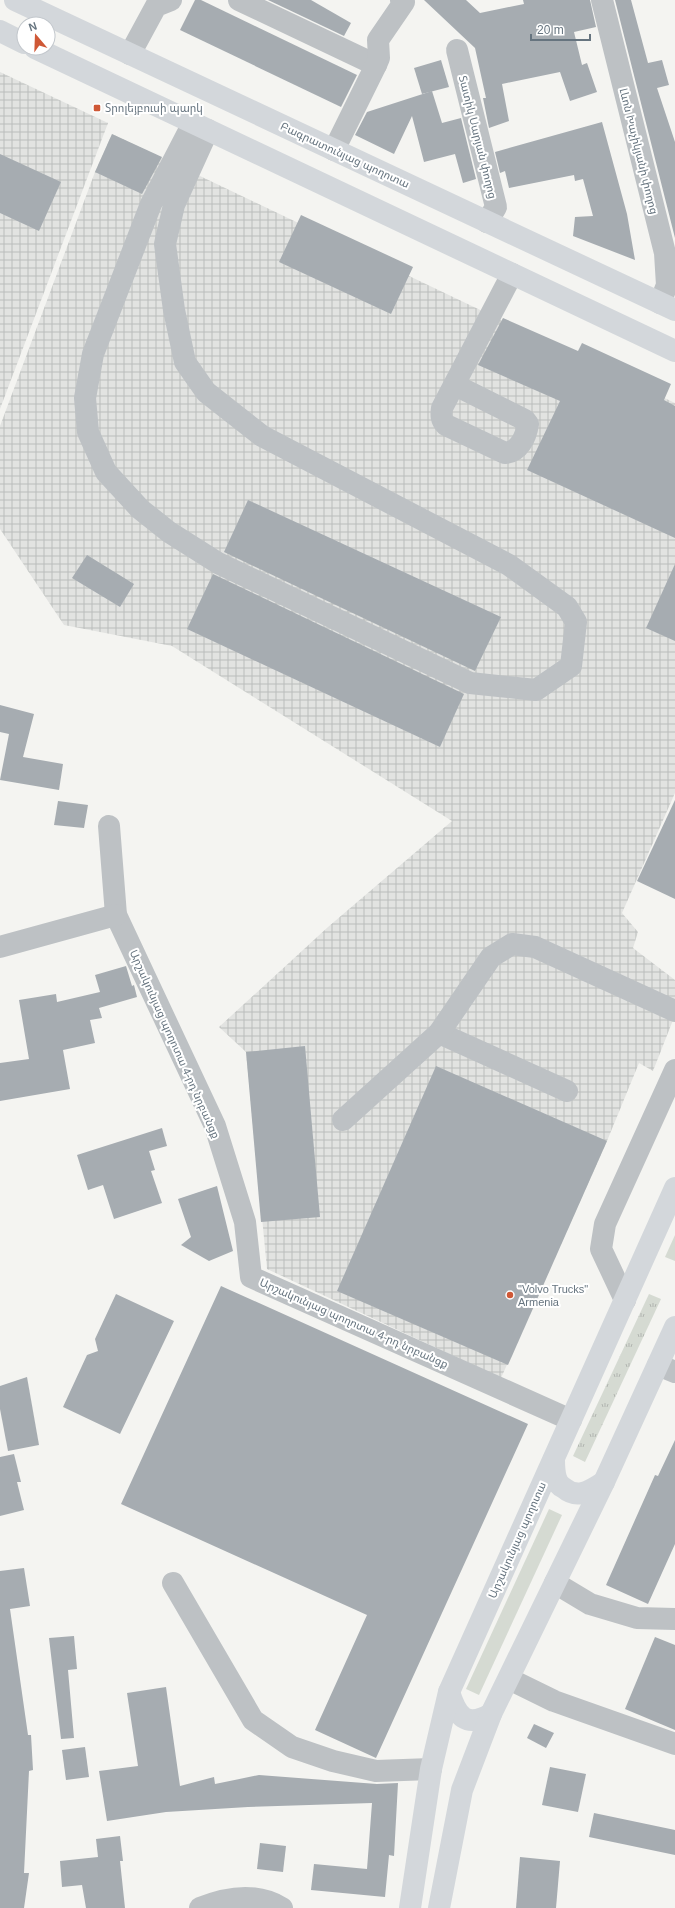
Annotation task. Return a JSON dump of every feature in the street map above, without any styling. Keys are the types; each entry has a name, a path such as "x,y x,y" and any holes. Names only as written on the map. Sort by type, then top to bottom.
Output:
{"main road":[{"name":"Բագրատունյաց պողոտա","path":"16,0 668,306"},
{"path":"0,31 16,39"},
{"path":"52,56 675,351"},
{"name":"Արշակունյաց պողոտա","path":"410,1908 431,1769 449,1692 675,1188"},
{"path":"439,1908 462,1790 491,1714 604,1482 667,1368 673,1338"},
{"path":"554,1459 556,1478 560,1486 568,1492 578,1494 588,1491 604,1482"},
{"path":"449,1692 454,1707 462,1716 470,1721 479,1721 491,1714"}],"street":[{"path":"130,54 156,6 171,0"},
{"path":"239,0 376,65"},
{"path":"334,150 379,58 378,40 404,2 401,0"},
{"name":"Լևոն Խաչիկյանի փողոց","path":"602,0 665,253 668,306"},
{"name":"Տատիկ Սարյան փողոց","path":"457,50 496,207 487,222"},
{"path":"200,126 174,205 165,244 174,310 185,362 206,392 262,436 509,565 567,607 576,622 571,666 536,690 470,683 218,563 169,532 140,509 106,472 88,432 85,398 93,354 152,204 200,126"},
{"path":"455,385 512,274"},
{"path":"0,947 116,915 109,826"},
{"name":"Արշակունյաց պողոտա 4-րդ նրբանցք","path":"116,915 215,1126 245,1222 251,1277 571,1420"},
{"path":"343,1120 439,1033 491,957 512,944 535,946 675,1011"},
{"path":"439,1033 566,1091"},
{"path":"624,1300 601,1249 606,1224 675,1070"},
{"path":"173,1583 253,1720 292,1747 333,1761 376,1771 431,1769"},
{"path":"555,1583 590,1604 637,1618 675,1620"},
{"path":"508,1679 554,1701 675,1744"},
{"path":"200,1908 232,1898 254,1897 273,1902 282,1908"}],"shaded area":[{"path":"0,72 108,123 0,409"},
{"path":"112,134 675,403 675,793 622,913 638,932 633,948 675,980 675,1015 653,1071 639,1063 607,1141 501,1378 267,1269 246,1052 219,1027 328,927 452,821 172,646 64,625 0,529 0,426 95,172"}],"green space":[{"path":"675,1235 675,1261 665,1257"},
{"path":"649,1294 661,1299 585,1462 573,1456"},
{"path":"549,1509 562,1515 479,1695 466,1689"}],"building":[{"path":"195,0 201,0 357,75 341,107 180,30"},
{"path":"268,0 311,0 351,23 344,36"},
{"path":"424,0 466,0 480,13 524,4 523,0 590,0 596,27 574,32 582,65 587,63 597,92 570,101 560,72 502,84 509,121 489,128 483,98 486,98 475,48"},
{"path":"615,0 631,0 648,63 662,60 669,85 657,88 675,142 675,238"},
{"path":"441,60 449,87 422,94 414,68"},
{"path":"432,91 442,123 461,118 476,179 463,183 455,154 424,162 412,116 394,154 355,135 367,112"},
{"path":"602,122 627,214 635,260 573,236 575,217 593,216 583,179 575,181 574,175 509,188 505,171 500,173 495,152"},
{"path":"112,134 162,157 142,194 95,172"},
{"path":"0,154 61,182 39,231 0,213"},
{"path":"301,215 413,267 391,314 279,262"},
{"path":"503,318 578,351 582,343 671,384 664,400 675,406 675,538 527,470 560,401 478,365"},
{"path":"248,500 501,617 475,671 224,552"},
{"path":"87,555 134,584 120,607 72,578"},
{"path":"675,564 675,641 646,628"},
{"path":"213,574 464,694 440,747 187,629"},
{"path":"0,705 34,714 23,757 63,764 59,790 0,780 9,734 0,732"},
{"path":"675,800 675,899 637,881"},
{"path":"58,801 88,805 84,828 54,825"},
{"path":"126,966 137,997 99,1008 102,1018 90,1020 95,1043 63,1050 70,1089 0,1101 0,1063 29,1059 19,1000 56,994 57,1002 100,992 95,975"},
{"path":"305,1046 320,1217 261,1222 246,1052"},
{"path":"436,1066 607,1141 508,1365 337,1291"},
{"path":"162,1128 167,1146 149,1151 155,1170 151,1171 162,1203 114,1219 103,1185 88,1190 77,1155"},
{"path":"217,1186 233,1251 209,1261 181,1245 191,1237 178,1199"},
{"path":"221,1286 528,1424 376,1758 315,1730 367,1615 121,1504"},
{"path":"116,1294 174,1321 120,1434 63,1407 87,1355 98,1351 95,1339"},
{"path":"27,1377 39,1445 8,1451 0,1409 0,1386"},
{"path":"675,1440 675,1544 648,1604 606,1585 655,1475 658,1476"},
{"path":"14,1454 21,1482 17,1482 24,1510 0,1516 0,1457"},
{"path":"24,1568 30,1606 10,1609 28,1735 31,1735 33,1770 29,1771 24,1873 29,1873 24,1908 0,1908 0,1571"},
{"path":"74,1636 77,1669 68,1670 74,1738 61,1739 49,1638"},
{"path":"655,1637 675,1645 675,1730 625,1709"},
{"path":"166,1687 180,1786 214,1777 215,1784 259,1775 377,1784 398,1783 394,1856 389,1855 385,1897 311,1890 314,1864 367,1869 372,1803 248,1807 166,1812 107,1821 99,1771 138,1766 127,1693"},
{"path":"534,1724 554,1733 546,1748 527,1738"},
{"path":"85,1747 89,1777 66,1780 62,1750"},
{"path":"550,1767 586,1774 578,1812 542,1805"},
{"path":"594,1813 675,1830 675,1855 589,1837"},
{"path":"120,1836 123,1861 120,1861 125,1908 86,1908 82,1885 62,1887 60,1861 98,1857 96,1839"},
{"path":"260,1843 286,1846 283,1872 257,1869"},
{"path":"520,1857 560,1861 556,1908 516,1908"}],"place":[{"name":"Տրոլեյբուսի պարկ","path":"97,108"},
{"name":"\"Volvo Trucks\" Armenia","path":"510,1295"}]}
